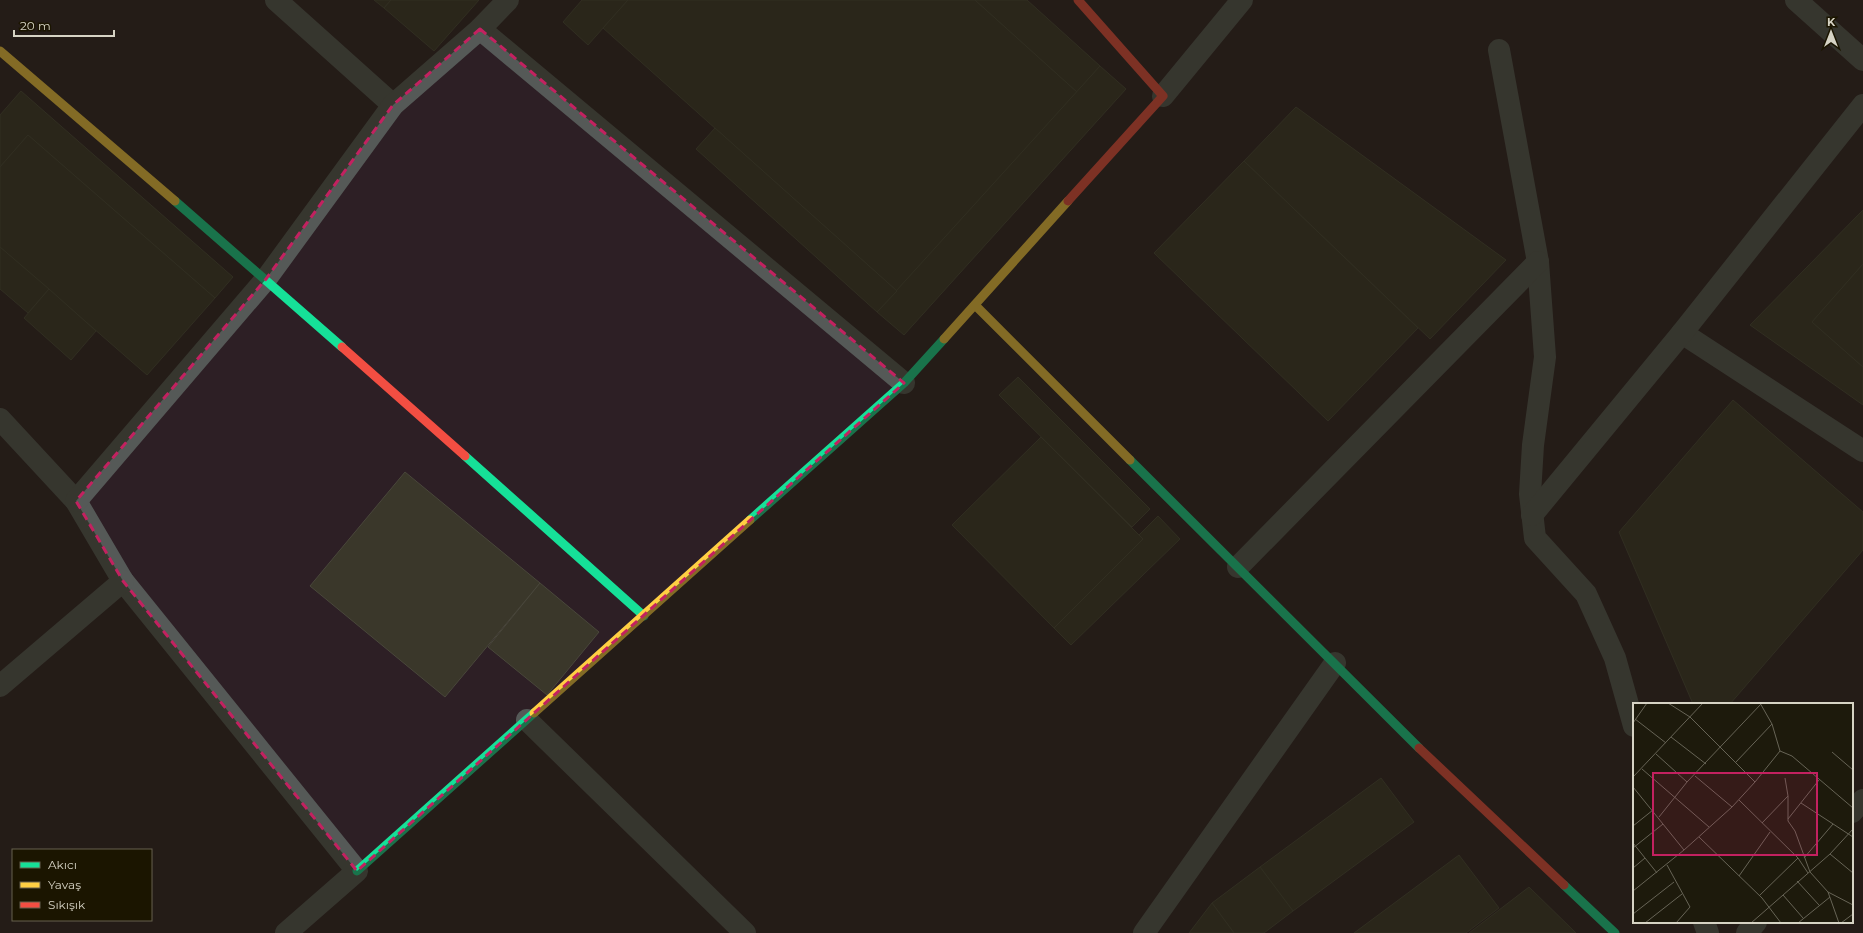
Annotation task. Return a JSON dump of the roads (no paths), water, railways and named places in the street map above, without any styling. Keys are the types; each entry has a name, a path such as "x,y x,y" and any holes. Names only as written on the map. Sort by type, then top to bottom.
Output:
{"street":[{"path":"276,0 394,105"},
{"path":"76,501 266,279 394,105 480,29 508,0"},
{"path":"1078,0 1163,96"},
{"path":"286,933 358,871 904,384 1163,96 1242,0"},
{"path":"1796,0 1863,60"},
{"path":"480,29 904,384"},
{"path":"1499,50 1538,262 1545,358 1533,445 1530,494 1535,538 1586,594 1615,658 1633,722"},
{"path":"0,51 266,279 644,616"},
{"path":"1532,515 1682,332 1863,105"},
{"path":"1238,567 1538,262"},
{"path":"975,305 1412,741 1615,933"},
{"path":"1682,332 1863,451"},
{"path":"1,420 76,501 123,581 358,871"},
{"path":"0,686 123,581"},
{"path":"1144,933 1335,663"},
{"path":"527,720 745,933"},
{"path":"1853,811 1863,800"},
{"path":"1704,923 1708,933"},
{"path":"1747,933 1755,923"}]}
